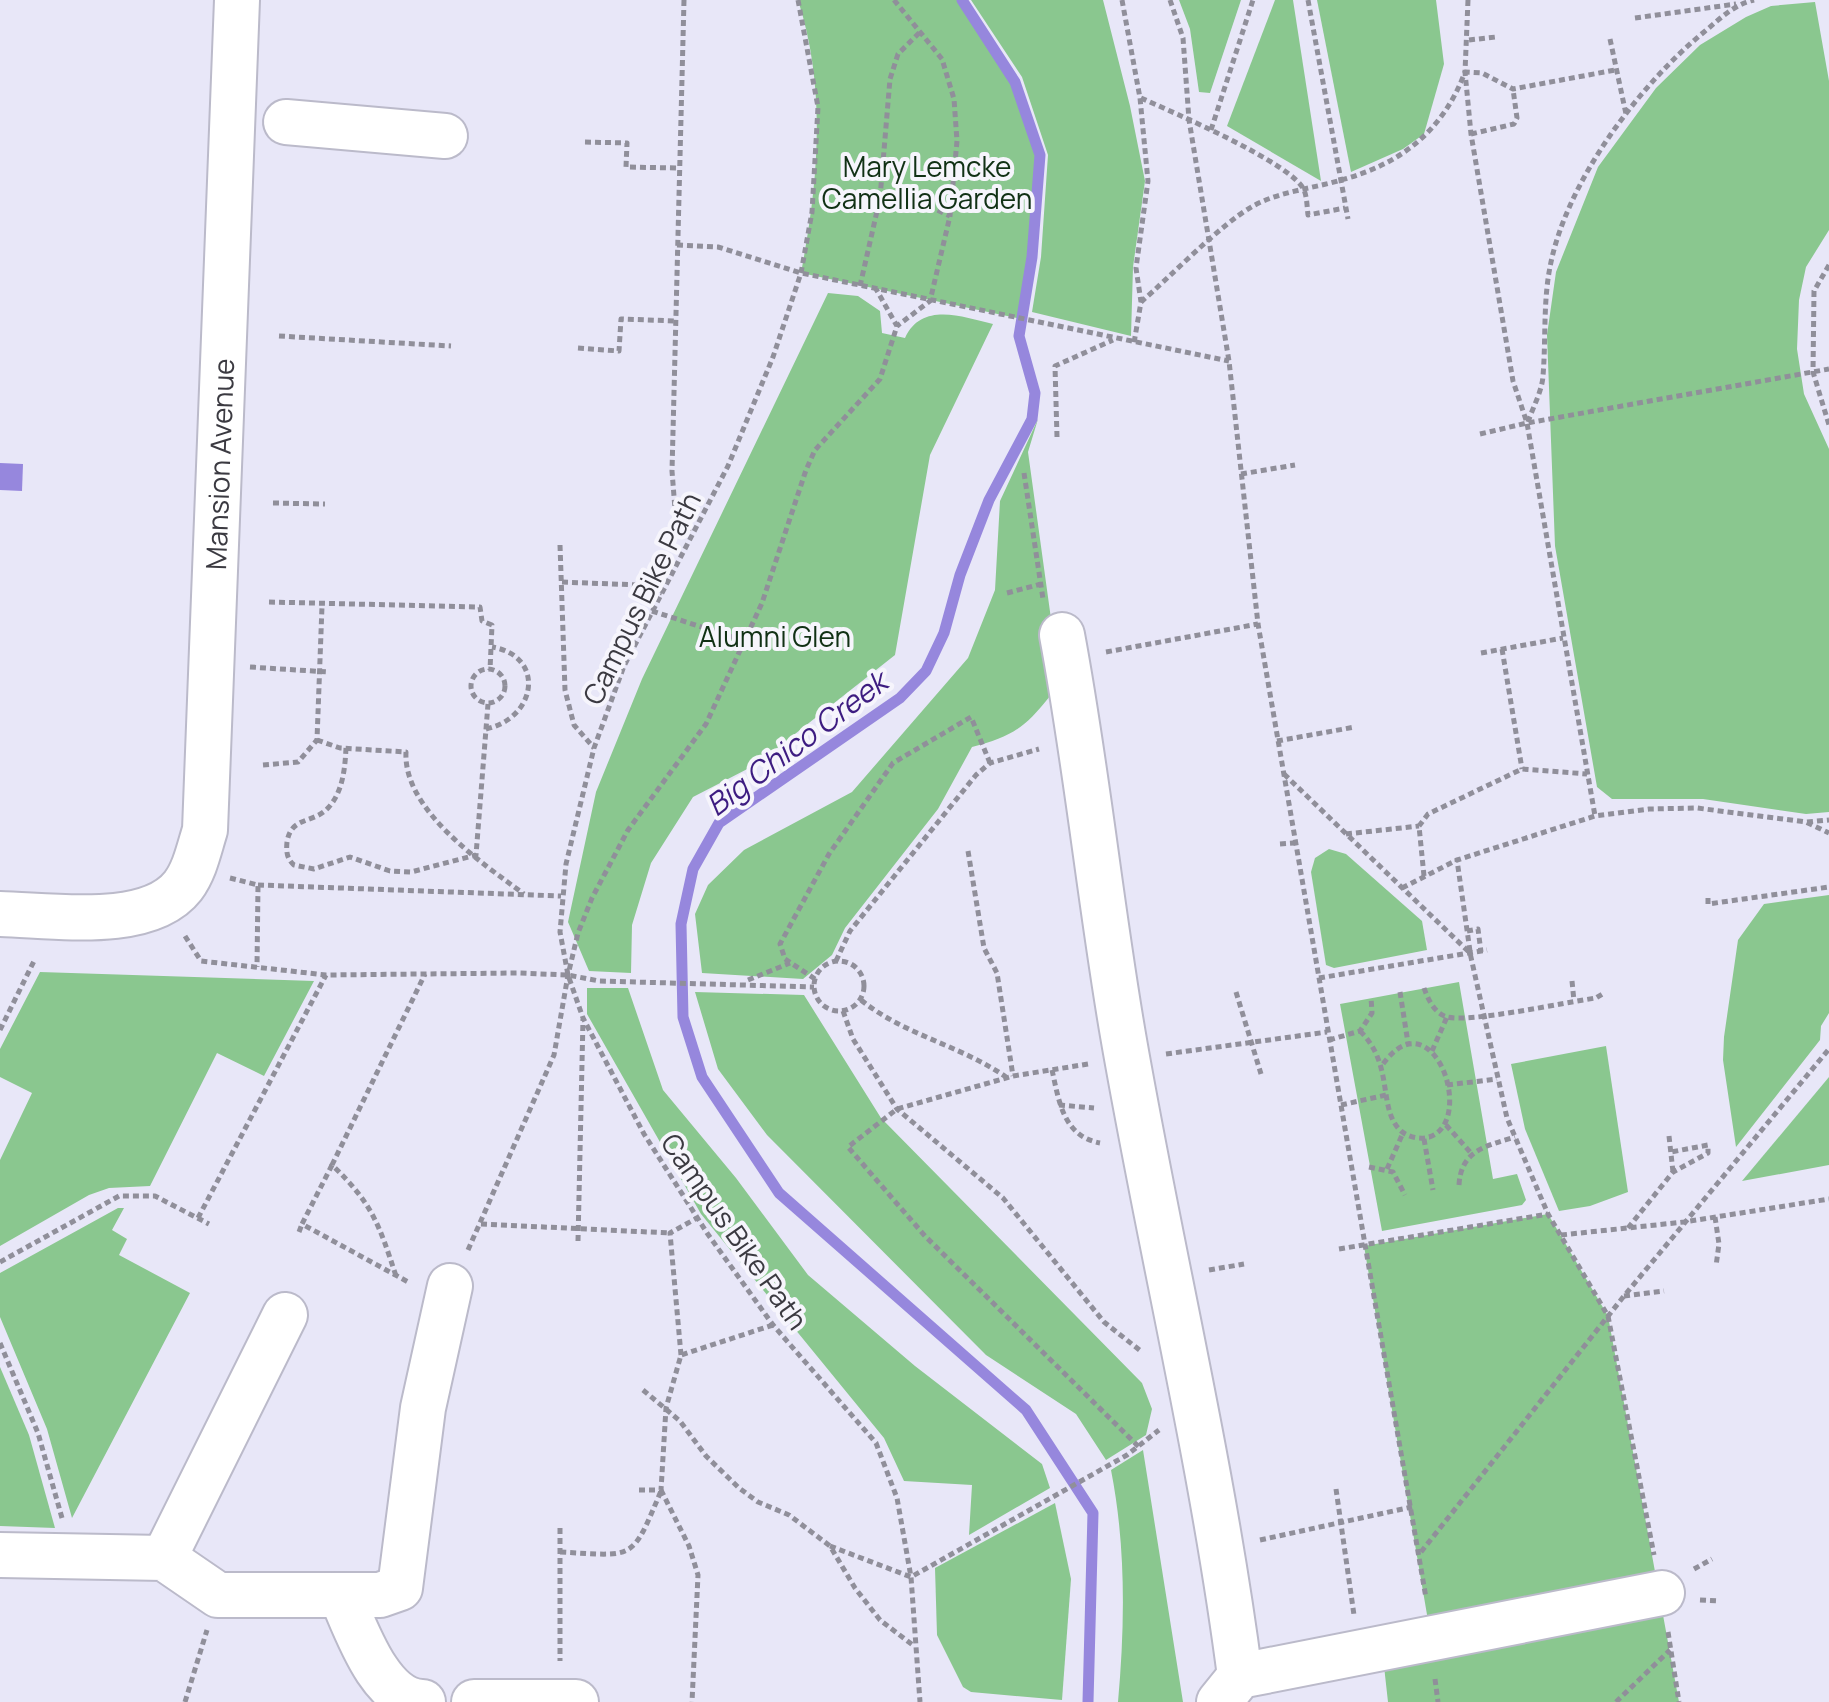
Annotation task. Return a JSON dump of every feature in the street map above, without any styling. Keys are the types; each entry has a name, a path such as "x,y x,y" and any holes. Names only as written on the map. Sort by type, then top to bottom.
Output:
{"street":[{"name":"Mansion Avenue","path":"158,904 181,889 193,869 205,830 237,0"},
{"path":"286,122 445,136"},
{"path":"1065,648 1081,737 1127,1058 1223,1548 1230,1689 1360,1652 1662,1593"},
{"path":"0,914 126,916 158,904"},
{"path":"0,1555 164,1558 218,1595 380,1595 400,1588 423,1408 450,1286"},
{"path":"164,1558 285,1315"},
{"path":"341,1595 363,1644 391,1691 423,1702"},
{"path":"474,1702 576,1702"}],"path":[{"path":"684,0 672,471 675,509 691,535"},
{"name":"Campus Bike Path","path":"798,0 818,107 812,212 801,273 773,357 728,466 624,666 594,748 561,896 560,932 568,975 583,1018 644,1134 697,1218 773,1325 876,1443 897,1498 911,1577 920,1702"},
{"path":"450,1286 481,1224 554,1055 568,975 592,898 628,830 706,724 762,603 815,450 880,379 897,326 930,301 950,216 957,169 954,99 942,59 894,0"},
{"path":"1122,0 1140,98 1148,181 1136,268 1141,302 1134,343"},
{"path":"1170,0 1183,38 1189,120 1229,361 1258,624 1364,1246 1420,1553 1431,1639"},
{"path":"1211,130 1253,0"},
{"path":"1308,0 1348,219"},
{"path":"1468,0 1469,40 1465,72 1471,134 1513,381 1527,423 1595,816"},
{"path":"1635,18 1754,0"},
{"path":"1527,423 1543,378 1542,333 1551,265 1561,233 1593,165 1626,114 1674,57 1737,4"},
{"path":"860,286 880,198 890,79 898,54 920,32"},
{"path":"1469,40 1496,37"},
{"path":"1610,39 1626,114"},
{"path":"1465,72 1482,73 1513,89 1615,70"},
{"path":"1141,302 1249,208 1273,196 1341,181 1407,153 1435,127 1455,99 1465,72"},
{"path":"1471,134 1514,124 1517,118 1513,89"},
{"path":"1140,98 1211,130 1287,173 1304,188 1308,215 1345,208"},
{"path":"585,142 627,143 626,167 679,168"},
{"path":"880,198 916,200 950,216"},
{"path":"677,245 718,247 801,273 1076,332 1229,361"},
{"path":"1829,265 1814,291 1813,372 1829,425"},
{"path":"876,289 897,326"},
{"path":"578,348 619,351 621,319 675,321"},
{"path":"279,336 451,346"},
{"path":"1057,437 1055,366 1115,339"},
{"path":"1480,434 1829,369"},
{"path":"1241,474 1295,465"},
{"path":"1024,473 1037,563"},
{"path":"273,503 325,504"},
{"path":"560,545 565,690 574,725 594,748"},
{"path":"562,582 638,585 662,593"},
{"path":"1007,593 1041,584"},
{"path":"269,602 322,606 331,603 480,607 482,621 492,625 490,670"},
{"path":"263,765 298,762 317,740 322,606"},
{"path":"652,611 745,641"},
{"path":"1065,648 1258,624"},
{"path":"1481,653 1563,638"},
{"path":"486,729 508,722 518,714 529,690 522,664 513,654 492,647"},
{"path":"1502,649 1522,769"},
{"path":"248,667 329,672"},
{"path":"480,670 501,675 505,685 499,700 488,704 474,696 471,685 480,670"},
{"path":"476,855 488,704"},
{"path":"814,983 791,963 780,944 829,854 893,763 971,717 990,763"},
{"path":"1277,741 1355,727"},
{"path":"836,961 850,931 976,775 990,763 1081,737"},
{"path":"317,740 346,748 406,752 407,775 413,789 456,839 525,895"},
{"path":"346,748 344,776 329,807 296,823 289,832 286,849 294,865 314,869 350,857 390,871 411,872 476,855"},
{"path":"1424,876 1419,826 1428,814 1522,769 1587,774"},
{"path":"1283,773 1470,953"},
{"path":"1402,888 1457,860 1595,816 1697,808 1806,822 1829,820"},
{"path":"1806,822 1829,833"},
{"path":"1346,834 1419,826"},
{"path":"1280,844 1294,843"},
{"path":"968,851 984,948 997,973 1010,1077"},
{"path":"1457,860 1470,953 1497,1079 1515,1137 1548,1214 1608,1316 1662,1593 1679,1702"},
{"path":"193,869 258,885 561,896"},
{"path":"257,967 258,885"},
{"path":"1708,898 1708,904 1829,887"},
{"path":"158,904 201,961 326,975 568,975 587,980 814,983"},
{"path":"1319,978 1484,951 1478,929 1467,931"},
{"path":"0,1030 35,959"},
{"path":"836,961 852,964 863,976 861,1000 843,1011 826,1008 815,995 814,983 823,967 836,961"},
{"path":"748,980 791,963"},
{"path":"299,1232 425,974"},
{"path":"198,1218 326,975"},
{"path":"1572,981 1574,1001"},
{"path":"1424,988 1435,1009 1447,1017 1485,1015 1596,998 1604,993"},
{"path":"1236,992 1261,1074"},
{"path":"1400,992 1408,1043"},
{"path":"1329,1040 1360,1031 1372,1013 1371,997"},
{"path":"861,1000 883,1018 980,1059 1010,1077"},
{"path":"843,1011 853,1039 897,1109 1003,1198 1104,1322 1143,1353 1165,1377 1175,1383 1191,1383"},
{"path":"1432,1051 1447,1017"},
{"path":"578,1241 583,1018"},
{"path":"1360,1031 1375,1047 1383,1064 1386,1095 1393,1121 1403,1133 1424,1139 1446,1125 1450,1109 1447,1085 1440,1061 1432,1051 1408,1043 1391,1053 1383,1064"},
{"path":"1139,1447 925,1236 848,1147 897,1109 1010,1077 1327,1032"},
{"path":"1420,1553 1684,1222 1829,1049"},
{"path":"1052,1070 1059,1105 1075,1132 1096,1142 1144,1144"},
{"path":"1447,1085 1497,1079"},
{"path":"1340,1106 1386,1095"},
{"path":"1059,1105 1082,1104 1101,1112"},
{"path":"1446,1125 1471,1153"},
{"path":"1387,1169 1403,1133"},
{"path":"1669,1136 1673,1172"},
{"path":"1459,1185 1460,1172 1471,1153 1515,1137"},
{"path":"1424,1139 1433,1190"},
{"path":"1628,1228 1673,1172 1708,1153 1708,1145 1671,1152"},
{"path":"302,1224 396,1276 381,1231 362,1193 332,1165"},
{"path":"1369,1167 1387,1169 1399,1178 1405,1195"},
{"path":"0,1262 119,1196 155,1196 209,1224"},
{"path":"1561,1235 1684,1222 1829,1199"},
{"path":"1339,1249 1548,1214"},
{"path":"1715,1217 1719,1244 1716,1266"},
{"path":"481,1224 670,1233 697,1218"},
{"path":"560,1552 622,1555 643,1534 661,1490 666,1408 681,1355 670,1233"},
{"path":"1624,1296 1664,1291"},
{"path":"681,1355 773,1325"},
{"path":"0,1343 38,1433 73,1557"},
{"path":"643,1390 666,1408 739,1488 758,1502 789,1515 830,1546 911,1577 1139,1447 1174,1412 1191,1383"},
{"path":"1336,1489 1338,1523 1360,1652"},
{"path":"639,1490 661,1490"},
{"path":"661,1490 689,1546 698,1575 692,1702"},
{"path":"1223,1548 1412,1507"},
{"path":"560,1528 560,1702"},
{"path":"830,1546 855,1588 880,1620 915,1647"},
{"path":"185,1702 218,1595"},
{"path":"1616,1702 1670,1650"}],"green space":[{"name":"Mary Lemcke Camellia Garden","path":"798,0 962,0 1015,82 1040,155 1032,257 1022,319 801,273 812,205 817,136 813,68"},
{"path":"971,0 1103,0 1145,181 1133,267 1131,336 1032,312 1041,257 1048,155 1022,77"},
{"path":"1179,0 1241,0 1210,93 1199,92 1190,29"},
{"path":"1275,0 1293,0 1321,181 1227,126"},
{"path":"1317,0 1436,0 1444,64 1424,134 1403,149 1351,172"},
{"path":"1815,2 1829,81 1829,230 1806,267 1799,300 1797,349 1804,394 1829,449 1829,812 1806,814 1703,799 1612,799 1597,787 1555,546 1547,335 1556,272 1598,167 1656,88 1700,45 1746,17 1771,6"},
{"name":"Alumni Glen","path":"828,293 858,296 880,311 882,333 905,338 912,326 932,315 944,314 993,324 930,455 895,655 757,764 693,797 651,863 632,925 631,973 589,971 568,922 596,792 642,679"},
{"path":"1038,419 1028,452 1052,626 1040,629 1050,696 1016,730 972,747 938,809 845,928 832,955 803,979 702,973 695,914 708,885 744,850 852,792 968,658 995,590 1000,501"},
{"path":"1329,849 1346,854 1422,921 1427,950 1334,968 1326,965 1311,872 1315,858"},
{"path":"1829,895 1829,1013 1821,1026 1820,1040 1736,1147 1723,1060 1738,940 1764,904"},
{"path":"40,972 314,981 264,1076 217,1053 150,1186 109,1188 89,1195 0,1246 0,1160 32,1093 0,1077 0,1049"},
{"path":"1459,982 1493,1179 1517,1174 1526,1200 1522,1205 1382,1231 1340,1004"},
{"path":"587,988 628,988 663,1090 736,1178 808,1275 915,1366 1042,1464 1050,1488 969,1535 972,1485 904,1481 884,1438 701,1214 587,1014"},
{"path":"695,992 804,995 881,1118 1142,1383 1152,1409 1146,1435 1106,1460 1076,1414 986,1355 767,1135 718,1069"},
{"path":"1606,1046 1628,1192 1590,1206 1559,1211 1525,1129 1511,1064"},
{"path":"1829,1077 1829,1165 1742,1181"},
{"path":"118,1208 124,1208 112,1230 127,1239 119,1255 190,1293 72,1518 47,1429 0,1317 0,1273"},
{"path":"1548,1214 1608,1316 1679,1702 1388,1702 1382,1648 1431,1638 1364,1246"},
{"path":"0,1367 29,1435 55,1528 0,1526"},
{"path":"1143,1450 1183,1702 1118,1702 1123,1586 1111,1470"},
{"path":"1055,1503 1071,1579 1062,1700 971,1692 963,1687 937,1635 935,1568"}],"shaded area":[{"path":"0,463 23,464 22,491 0,490"}],"waterway":[{"name":"Big Chico Creek","path":"962,0 1015,82 1040,155 1032,257 1019,336 1035,393 1032,419 989,500 960,575 944,633 926,671 900,698 719,823 693,869 681,924 683,1017 702,1077 779,1193 1026,1410 1093,1513 1088,1702"}]}
